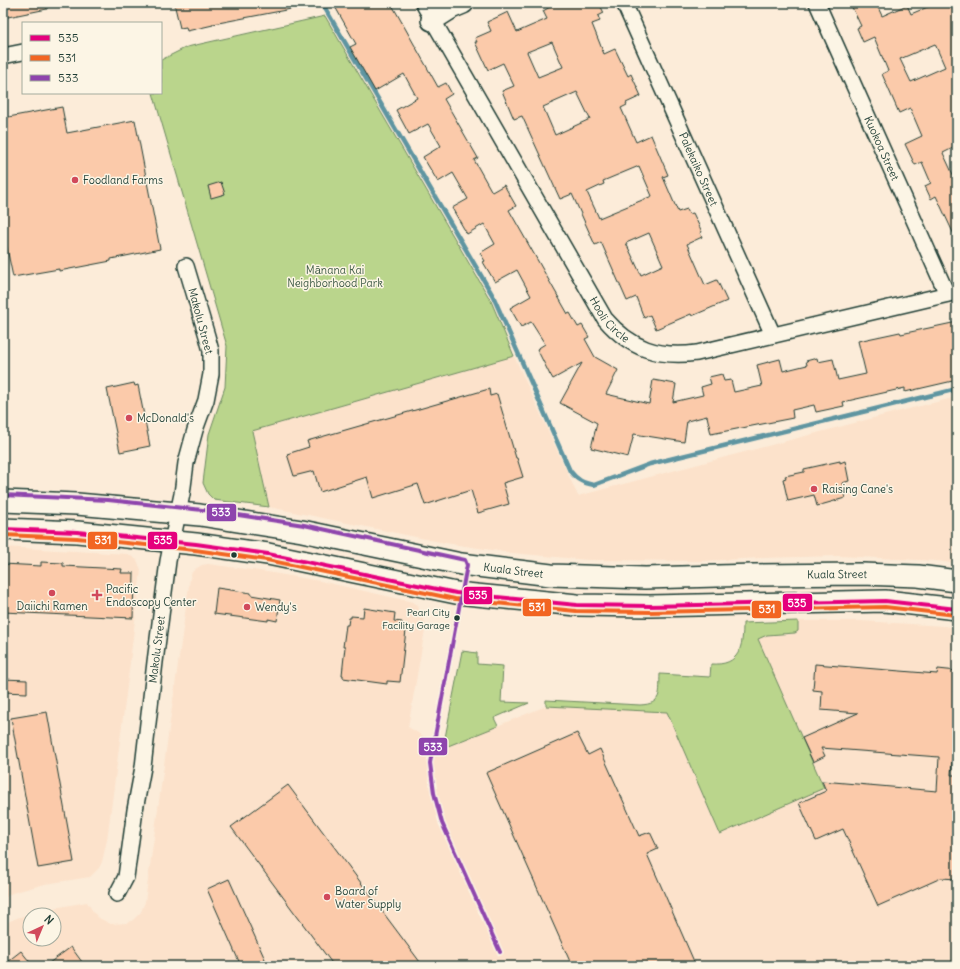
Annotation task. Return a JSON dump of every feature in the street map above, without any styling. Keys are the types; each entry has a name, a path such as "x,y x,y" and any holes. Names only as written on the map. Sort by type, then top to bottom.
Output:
{"main road":[{"path":"428,11 451,8 463,3"},
{"name":"Kuala Street","path":"3,501 77,504 178,513 280,527 462,564 528,572 646,578 726,575 854,574 918,576 957,581"},
{"path":"3,529 76,532 172,541 268,554 456,593 577,605 650,606 885,602 957,608"},
{"path":"456,593 462,564"}],"street":[{"name":"Palekaiko Street","path":"624,3 772,335"},
{"name":"Kuokoa Street","path":"817,3 952,293"},
{"name":"Hooli Circle","path":"428,11 605,320 613,328 636,345 664,354 679,356 952,293"},
{"path":"3,56 22,52"},
{"name":"Makolu Street","path":"117,894 126,877 135,810 144,766 154,662 168,561 182,494 186,463 209,387 212,364 208,336 186,266"}],"shaded area":[{"path":"514,356 578,496 957,397 957,564 937,561 839,556 702,561 588,560 512,553 445,543 269,507 252,431"},
{"path":"3,547 128,554 137,560 141,570 107,840 102,862 99,868 90,877 45,884 12,893 3,899"},
{"path":"208,564 267,572 320,581 413,602 418,605 419,611 426,624 408,727 443,748 546,706 667,712 720,834 823,788 758,639 767,635 792,634 798,631 798,621 861,621 957,628 957,966 3,966 3,924 17,918 22,916 22,947 62,947 62,907 60,907 87,902 99,918 111,924 127,923 133,920 141,912 145,902 190,578 192,572 197,568"}],"green space":[{"name":"Mānana Kai Neighborhood Park","path":"325,16 491,301 514,356 252,431 269,507 214,500 208,494 203,483 209,434 225,387 227,346 153,94 162,94 162,60 187,47"},
{"path":"798,621 798,631 795,633 767,635 758,639 824,788 720,834 667,712 546,706 546,700 640,705 653,702 656,700 659,692 660,674 710,677 711,664 721,664 734,658 741,647 743,623"},
{"path":"462,651 477,653 477,664 503,666 501,702 529,703 494,718 498,726 443,748"}],"building":[{"path":"3,3 47,3 47,9 3,18"},
{"path":"174,3 290,3 291,9 213,24 187,31 186,27 180,28"},
{"path":"333,3 391,3 438,87 446,83 452,94 444,99 478,158 474,160 492,192 504,185 516,206 509,210 568,314 570,313 578,327 582,325 589,337 585,339 595,357 618,370 606,394 649,404 653,380 676,384 673,402 703,395 701,387 711,384 709,377 722,374 724,381 731,380 734,392 762,386 757,365 780,359 783,371 807,365 806,361 817,358 818,362 833,359 838,380 866,374 858,341 900,332 901,334 957,322 957,380 905,392 905,388 843,402 844,406 816,412 814,405 792,410 793,418 711,434 707,416 687,421 684,442 634,434 628,457 591,448 597,423 560,403 582,363 553,379 550,375 537,349 545,344 531,322 521,327 510,308 531,296 517,270 495,282 483,262 485,261 480,253 495,244 484,224 467,234 452,208 468,199 453,173 438,182 423,157 441,146 428,124 409,134 396,110 417,98 404,74 375,91 350,47 356,44"},
{"path":"557,3 599,3 604,13 598,16 600,21 592,24 604,54 615,49 628,76 631,74 641,96 626,103 627,105 621,108 636,142 651,135 668,175 663,177 678,212 687,209 689,214 693,213 702,232 700,233 702,237 687,244 705,285 717,280 727,301 656,329 650,315 644,318 636,297 627,301 601,242 595,245 572,194 560,199 522,116 514,119 502,91 514,86 503,63 488,70 475,42 477,42 475,38 491,31 487,22 508,12 517,32 547,19 543,11","holes":["552,42 563,67 538,77 527,52","577,92 590,119 555,135 543,107","639,166 652,196 599,218 587,192 604,184 603,181","649,233 663,265 641,275 626,243"]},
{"path":"850,3 876,3 882,16 907,5 911,14 937,3 957,3 957,146 943,153 957,183 957,241 936,196 931,199 925,186 931,183 922,162 915,165 905,144 922,136 910,108 899,113 882,74 888,71 874,37 863,42 857,28 861,26","holes":["935,44 945,67 911,82 900,59"]},
{"name":"Foodland Farms","path":"62,107 67,133 135,120 160,249 111,259 111,261 59,271 59,269 13,277 5,239 3,239 3,118"},
{"path":"221,182 225,194 211,198 208,186"},
{"name":"McDonald's","path":"134,383 135,386 138,385 150,446 120,452 107,389"},
{"path":"489,389 490,396 497,394 523,477 503,483 509,504 478,513 471,490 425,505 418,484 373,498 367,477 320,492 314,471 294,476 287,454 309,447 307,441"},
{"name":"Raising Cane's","path":"840,461 840,463 845,461 849,481 842,483 845,498 817,506 814,495 788,501 783,479 786,478 785,476 804,472 804,469"},
{"path":"41,562 63,563 63,566 122,569 121,573 134,573 133,618 3,612 3,564 41,566"},
{"name":"Wendy's","path":"217,588 251,593 251,595 280,600 277,621 214,614"},
{"path":"364,608 395,613 394,621 402,622 401,629 406,630 400,682 387,681 387,684 343,678 345,647 343,647 346,625 348,625 349,618 351,618 351,616 363,617"},
{"path":"815,664 937,674 938,669 957,671 957,701 951,775 957,775 957,879 941,878 878,906 843,829 816,841 799,803 826,791 822,781 937,791 939,757 821,748 825,756 813,762 802,738 858,713 821,710 822,691 813,690"},
{"path":"3,679 27,680 27,693 3,692"},
{"path":"47,712 74,862 38,868 11,718"},
{"path":"577,733 588,755 600,749 639,836 650,832 658,849 647,854 696,966 572,966 486,773"},
{"name":"Board of Water Supply","path":"288,785 423,966 334,966 231,827"},
{"path":"229,879 268,966 241,966 207,889"},
{"path":"71,947 85,966 45,966"},
{"path":"21,951 33,966 3,966 3,965"}],"waterway":[{"path":"322,3 493,296 570,471 580,481 594,485 650,464 957,389"}],"transit line":[{"name":"533","path":"3,495 108,500 212,511 304,525 465,560 467,565 430,763 434,793 442,823 500,952"},
{"name":"535","path":"3,529 77,532 196,544 268,554 456,593 577,605 650,606 885,601 957,609"},
{"name":"531","path":"3,535 77,538 195,550 267,560 455,599 576,611 650,612 885,607 956,615"}],"place":[{"name":"Foodland Farms","path":"75,180"},
{"name":"McDonald's","path":"129,418"},
{"name":"Raising Cane's","path":"814,489"},
{"name":"Daiichi Ramen","path":"52,593"},
{"name":"Pacific Endoscopy Center","path":"97,595"},
{"name":"Wendy's","path":"247,607"},
{"name":"Pearl City Facility Garage","path":"457,618"},
{"name":"Board of Water Supply","path":"327,897"}]}
